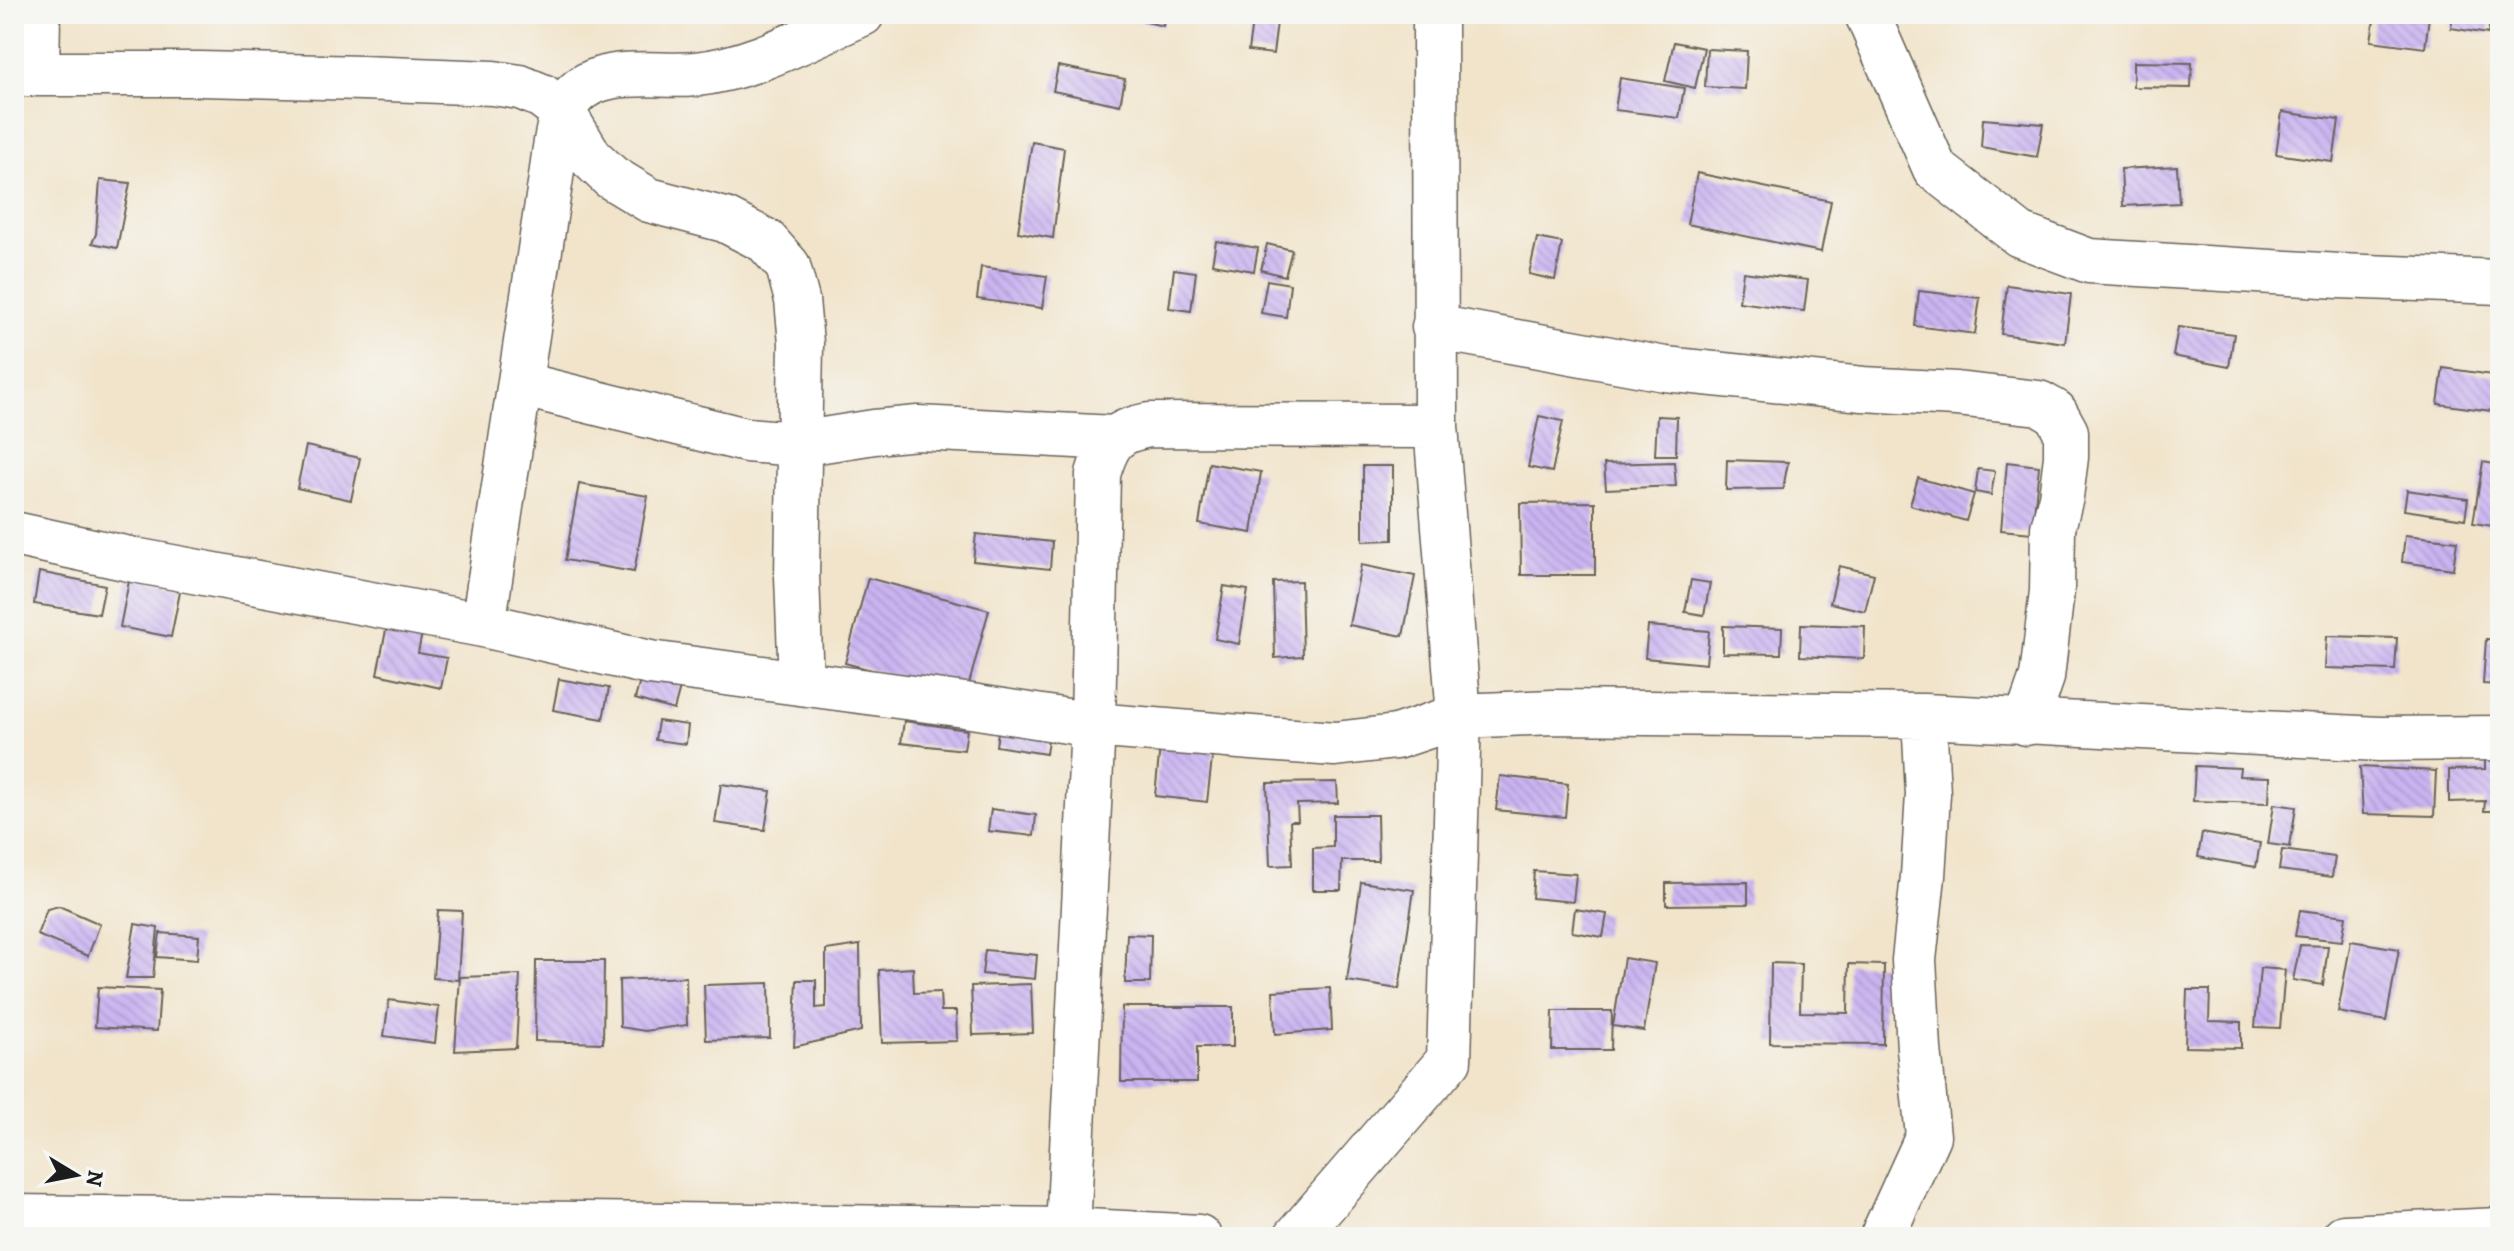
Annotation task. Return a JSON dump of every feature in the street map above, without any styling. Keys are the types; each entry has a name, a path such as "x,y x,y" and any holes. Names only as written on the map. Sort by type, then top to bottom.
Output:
{"street":[{"path":"38,14 26,74 215,74 493,83 520,87 542,96 563,112 591,158 611,177 649,200 725,220 766,241 788,266 797,300 801,343 797,576 801,683"},
{"path":"483,625 563,112 572,96 592,80 697,74 750,62 862,14"},
{"path":"1296,1237 1449,1060 1459,716 1436,426 1435,14"},
{"path":"1867,14 1935,169 2020,235 2089,261 2500,282"},
{"path":"1434,327 1665,369 2039,403 2055,412 2066,432 2066,457 2053,528 2052,591 2042,677 2026,723"},
{"path":"520,384 746,440 798,444 918,428 1115,438"},
{"path":"1068,1230 1093,725 1098,474 1105,449 1128,429 1149,425 1436,426"},
{"path":"14,534 134,560 483,625 650,663 1093,725 1335,744 1396,737 1459,716 1553,712 1924,716 2379,739 2500,738"},
{"path":"1882,1237 1928,1136 1914,960 1928,794 1924,716"},
{"path":"14,1217 1068,1230 1199,1237"},
{"path":"2344,1237 2500,1230"}],"building":[{"path":"1117,14 1165,14 1163,26"},
{"path":"1178,14 1238,14 1237,21 1177,18"},
{"path":"1253,14 1278,14 1273,54 1248,51"},
{"path":"2375,14 2429,17 2425,48 2371,41"},
{"path":"2453,14 2491,14 2488,34 2451,28"},
{"path":"1674,42 1704,48 1695,88 1665,81"},
{"path":"1707,49 1747,51 1745,89 1705,87"},
{"path":"2133,62 2192,63 2191,88 2133,87"},
{"path":"1058,66 1125,79 1120,105 1053,91"},
{"path":"1620,78 1684,88 1679,118 1615,110"},
{"path":"2282,112 2339,120 2333,162 2276,154"},
{"path":"1983,119 2043,124 2037,157 1981,147"},
{"path":"1032,142 1064,148 1053,238 1018,232"},
{"path":"2177,166 2179,203 2123,206 2121,169"},
{"path":"1697,173 1831,201 1821,252 1687,224"},
{"path":"100,180 130,183 117,248 92,243 96,234"},
{"path":"1537,238 1562,243 1555,280 1529,274"},
{"path":"1216,241 1258,248 1254,271 1212,264"},
{"path":"1267,244 1292,250 1285,276 1261,270"},
{"path":"981,267 1047,276 1042,308 977,299"},
{"path":"1174,269 1196,272 1191,311 1169,308"},
{"path":"1743,272 1808,280 1804,311 1739,302"},
{"path":"1267,280 1290,284 1286,317 1261,313"},
{"path":"2007,285 2071,294 2065,343 2001,334"},
{"path":"1919,291 1980,298 1975,334 1915,326"},
{"path":"2178,327 2234,334 2229,367 2173,356"},
{"path":"2443,368 2500,376 2500,412 2438,404"},
{"path":"1539,416 1563,421 1552,472 1528,467"},
{"path":"1657,416 1677,417 1676,455 1655,455"},
{"path":"306,446 360,458 351,500 297,488"},
{"path":"1727,460 1788,462 1783,489 1726,490"},
{"path":"1674,462 1676,486 1606,489 1604,464"},
{"path":"2007,462 2039,466 2032,533 2001,530"},
{"path":"2483,462 2500,465 2500,527 2473,523"},
{"path":"1209,463 1261,472 1252,533 1199,524"},
{"path":"1363,466 1393,466 1393,540 1363,541"},
{"path":"1978,469 1995,471 1991,495 1975,492"},
{"path":"1918,478 1974,494 1966,521 1910,505"},
{"path":"579,484 648,496 634,572 565,560"},
{"path":"2407,490 2468,499 2465,519 2404,510"},
{"path":"1595,502 1595,575 1521,575 1520,503"},
{"path":"976,534 1052,542 1050,569 973,561"},
{"path":"2405,535 2457,541 2453,569 2402,562"},
{"path":"1361,565 1415,576 1403,636 1349,625"},
{"path":"1839,566 1874,574 1865,611 1830,603"},
{"path":"39,572 105,585 99,614 34,604"},
{"path":"130,576 181,587 171,637 120,627"},
{"path":"868,578 989,610 966,695 845,663"},
{"path":"1691,580 1710,583 1704,615 1685,612"},
{"path":"1301,581 1303,656 1275,658 1273,582"},
{"path":"1224,586 1248,590 1239,644 1215,639"},
{"path":"389,616 424,623 418,653 447,658 441,688 377,674"},
{"path":"1801,624 1865,626 1864,659 1800,656"},
{"path":"1648,626 1709,631 1706,664 1645,658"},
{"path":"1723,626 1782,628 1781,654 1723,653"},
{"path":"2327,636 2397,638 2395,670 2325,668"},
{"path":"2486,639 2500,640 2500,685 2483,684"},
{"path":"642,674 681,684 674,710 635,699"},
{"path":"559,679 609,688 603,719 553,710"},
{"path":"1000,718 1050,725 1046,754 996,746"},
{"path":"658,721 688,725 686,744 655,740"},
{"path":"904,721 967,730 964,750 901,743"},
{"path":"1160,745 1213,750 1207,802 1155,796"},
{"path":"2485,760 2500,760 2500,811 2484,811 2485,801 2449,802 2449,770 2485,769"},
{"path":"2195,766 2240,768 2239,776 2270,777 2269,803 2193,801"},
{"path":"2360,767 2436,771 2434,816 2363,814"},
{"path":"1500,776 1568,784 1565,817 1496,810"},
{"path":"1337,782 1338,803 1297,804 1298,821 1290,821 1292,865 1270,866 1267,783"},
{"path":"721,784 771,791 765,830 715,823"},
{"path":"2274,804 2296,807 2290,847 2268,844"},
{"path":"991,809 1036,815 1034,836 988,831"},
{"path":"1333,815 1377,815 1378,861 1342,861 1341,890 1313,890 1313,848 1333,847"},
{"path":"2202,833 2260,843 2256,867 2198,857"},
{"path":"2282,850 2335,857 2332,877 2279,870"},
{"path":"1534,871 1576,874 1573,902 1532,898"},
{"path":"1361,882 1414,890 1399,989 1347,981"},
{"path":"1748,882 1748,904 1666,905 1666,883"},
{"path":"59,906 100,924 88,956 37,935 47,909"},
{"path":"1575,909 1607,914 1603,937 1572,932"},
{"path":"438,910 462,911 458,980 433,978"},
{"path":"2300,910 2346,916 2342,941 2295,936"},
{"path":"135,924 158,928 153,978 126,978"},
{"path":"160,933 199,936 197,960 157,957"},
{"path":"1127,934 1151,935 1150,983 1125,983"},
{"path":"2351,941 2399,949 2386,1021 2338,1012"},
{"path":"860,945 861,1031 794,1047 797,980 816,980 816,1008 826,1007 826,950"},
{"path":"2300,945 2328,946 2323,985 2293,980"},
{"path":"985,950 1037,955 1035,979 982,974"},
{"path":"1624,958 1655,963 1644,1031 1613,1026"},
{"path":"536,961 604,961 603,1043 535,1041"},
{"path":"1771,963 1801,964 1800,1012 1848,1013 1849,964 1884,965 1883,1044 1770,1043"},
{"path":"913,968 914,993 940,992 941,1011 956,1011 957,1041 882,1043 879,970"},
{"path":"2260,968 2285,970 2280,1028 2255,1027"},
{"path":"520,975 516,1048 455,1051 460,977"},
{"path":"686,977 687,1025 645,1031 620,1027 619,980"},
{"path":"769,983 770,1038 706,1040 704,985"},
{"path":"1031,984 1033,1033 973,1035 971,986"},
{"path":"98,987 160,990 157,1031 95,1027"},
{"path":"1330,988 1332,1030 1275,1034 1273,991"},
{"path":"2187,990 2210,990 2209,1021 2241,1022 2241,1048 2185,1047"},
{"path":"389,1000 439,1007 435,1043 384,1036"},
{"path":"1122,1007 1233,1007 1233,1047 1197,1047 1197,1082 1121,1082"},
{"path":"1553,1011 1612,1011 1611,1050 1552,1050"}]}
